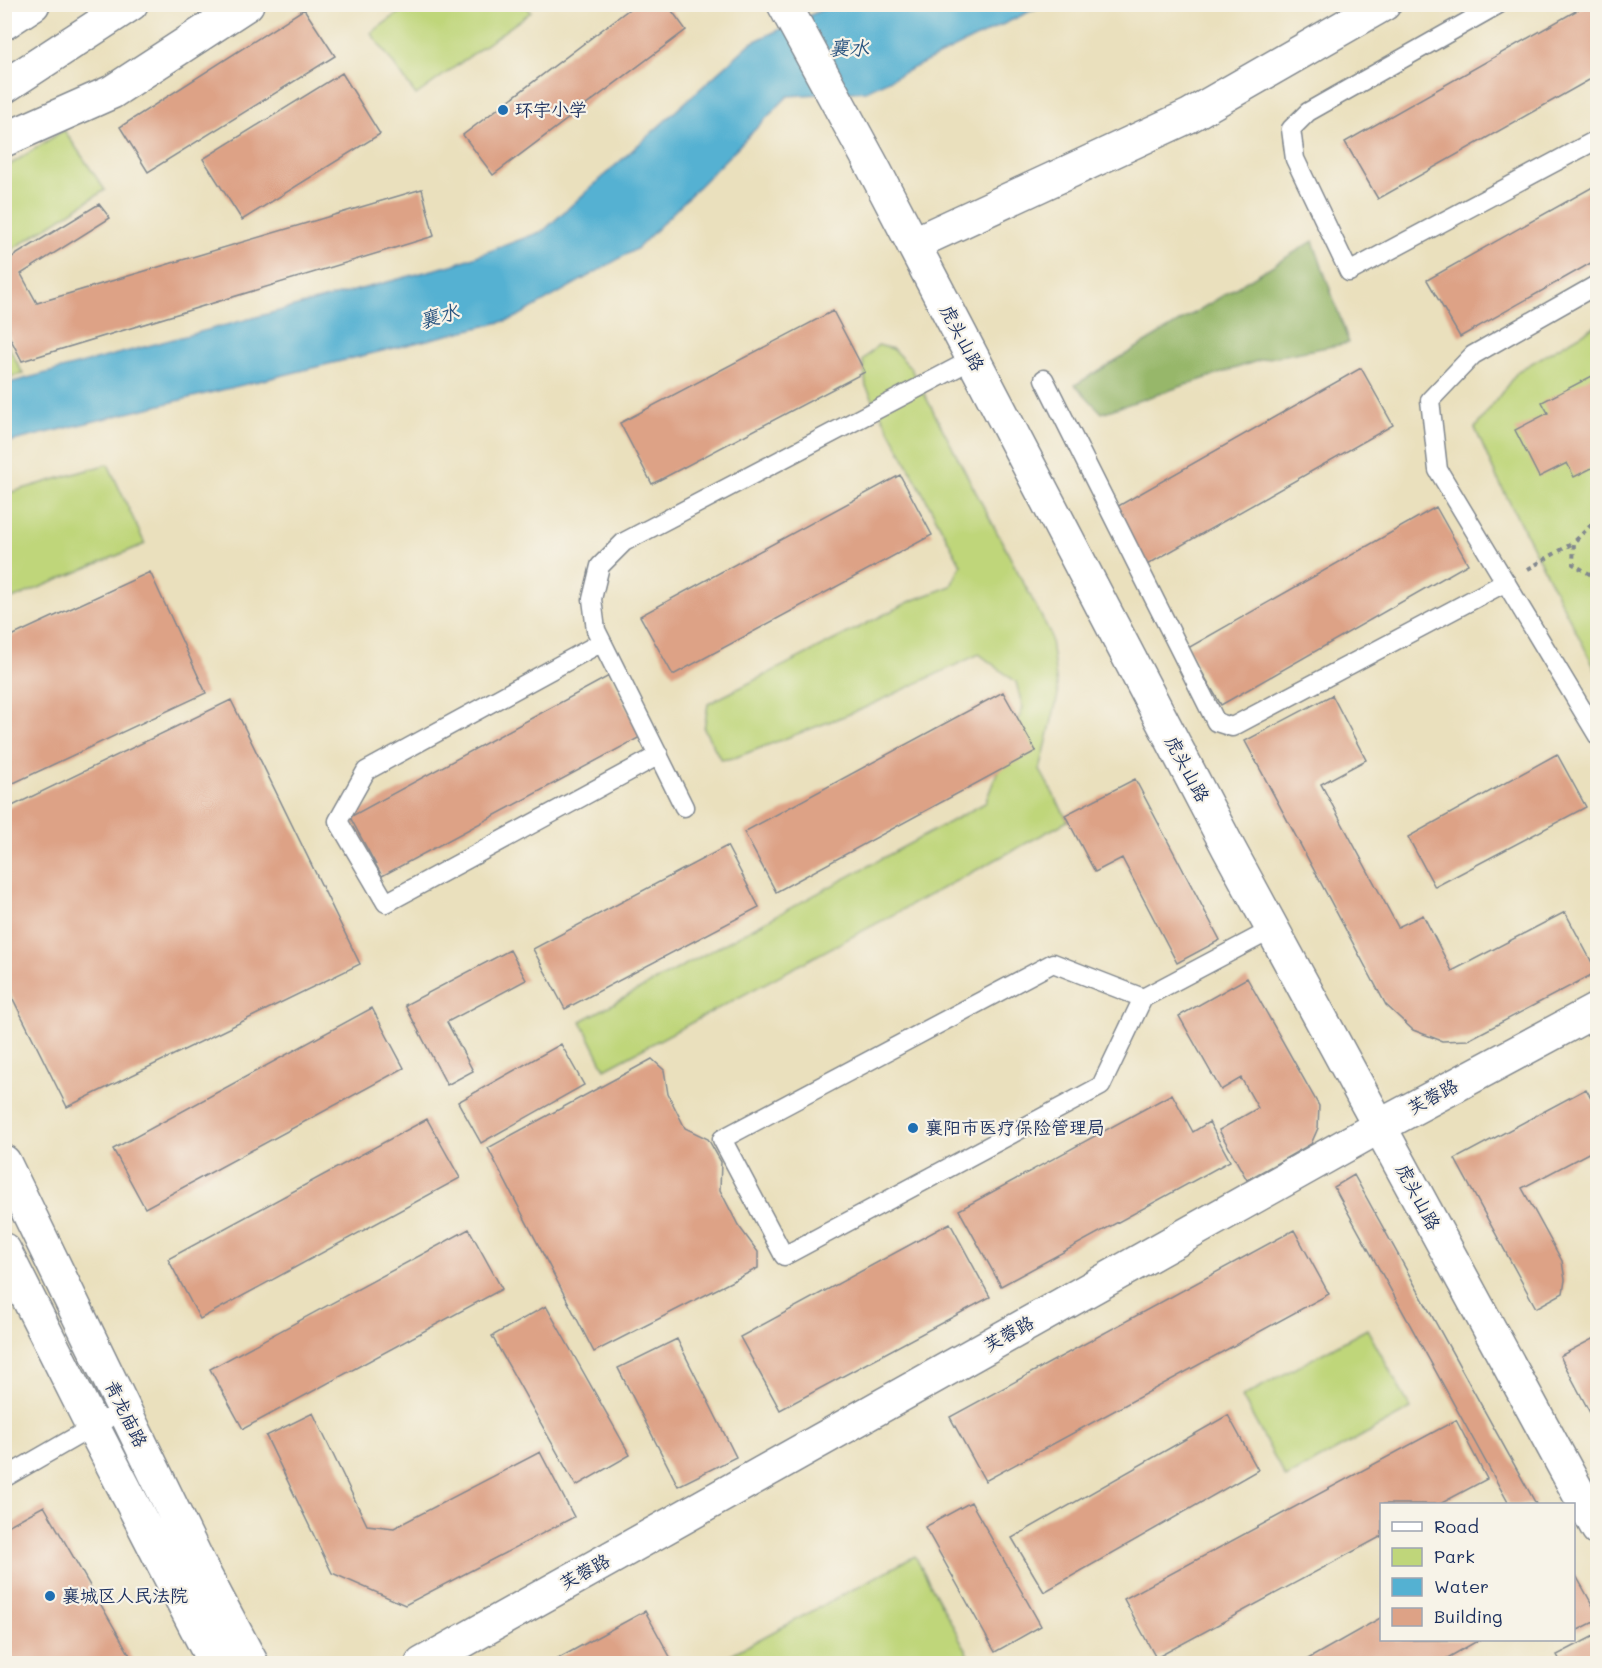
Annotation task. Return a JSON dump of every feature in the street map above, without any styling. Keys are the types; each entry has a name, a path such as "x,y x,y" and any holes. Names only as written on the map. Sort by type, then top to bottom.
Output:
{"main road":[{"path":"4,23 33,4"},
{"path":"4,87 131,4"},
{"path":"4,140 112,92 247,4"},
{"name":"虎头山路","path":"784,4 874,169 1273,929 1598,1529"},
{"path":"913,244 1189,116 1384,4"},
{"name":"芙蓉路","path":"422,1664 1380,1126 1598,1009"},
{"name":"青龙庙路","path":"4,1162 203,1572 252,1664"},
{"name":"青龙庙路","path":"4,1250 215,1664"}],"lane":[{"path":"1499,4 1308,112 1290,129 1295,159 1349,272 1598,139"},
{"path":"1598,284 1473,355 1430,400 1438,470 1598,736"},
{"path":"684,807 596,630 592,599 600,566 624,542 973,359"},
{"path":"1044,379 1216,722 1232,727 1506,582"},
{"path":"602,642 366,771 338,821 386,903 659,755"},
{"path":"1143,999 1053,963 722,1139 784,1256 1101,1086 1143,999 1273,929"},
{"path":"4,1478 124,1409"}],"path":[{"path":"1506,582 1574,542 1598,518"},
{"path":"1574,542 1573,564 1598,579"}],"green space":[{"path":"410,5 526,5 531,12 416,95 371,33"},
{"path":"64,130 105,190 5,254 5,168"},
{"path":"1313,241 1349,343 1263,359 1102,413 1075,385"},
{"path":"1597,325 1597,672 1496,476 1475,428 1518,371"},
{"path":"5,339 23,374 5,378"},
{"path":"878,345 893,349 910,367 1050,633 1058,695 1040,770 1068,821 605,1069 581,1021 985,803 1023,708 1016,682 979,654 860,710 734,758 721,760 704,729 708,704 909,602 951,586 961,565 866,386 863,360"},
{"path":"108,464 145,544 5,602 5,494"},
{"path":"1367,1329 1411,1409 1286,1478 1242,1397"},
{"path":"915,1556 973,1663 715,1663"}],"water":[{"name":"襄水","path":"832,5 1043,5 866,91 788,96 638,248 513,319 5,443 5,384 455,264 543,231 751,43"}],"building":[{"path":"636,4 667,4 686,30 493,175 463,135"},
{"path":"1588,4 1594,4 1598,10 1598,75 1378,199 1345,142"},
{"path":"304,9 335,56 148,172 120,127"},
{"path":"342,73 380,134 242,220 203,159"},
{"path":"1598,184 1598,259 1460,337 1427,280"},
{"path":"422,189 434,236 22,361 4,326 4,262 99,204 110,218 21,274 37,303"},
{"path":"833,311 865,372 652,484 620,423"},
{"path":"1361,368 1393,425 1145,566 1113,509"},
{"path":"1594,375 1598,382 1598,465 1574,477 1567,463 1539,477 1515,430 1548,413 1542,402"},
{"path":"900,475 932,535 673,675 640,616"},
{"path":"1436,507 1468,564 1221,705 1188,648"},
{"path":"150,572 206,693 5,787 5,639"},
{"path":"609,676 642,736 382,876 350,817"},
{"path":"1003,692 1036,751 776,892 744,832"},
{"path":"1332,695 1366,760 1321,784 1398,927 1423,915 1452,971 1565,912 1597,972 1468,1040 1442,1041 1413,1030 1386,1005 1245,741"},
{"path":"231,700 360,964 67,1107 4,981 4,810"},
{"path":"1557,754 1586,807 1435,887 1408,837"},
{"path":"1135,779 1220,940 1177,963 1122,858 1095,872 1065,815"},
{"path":"727,846 759,907 565,1009 533,949"},
{"path":"510,950 526,980 447,1022 473,1071 447,1085 405,1005"},
{"path":"1247,978 1319,1106 1318,1128 1311,1144 1247,1180 1219,1130 1258,1108 1241,1078 1221,1090 1179,1016"},
{"path":"372,1008 404,1068 145,1208 113,1149"},
{"path":"561,1044 584,1085 481,1143 458,1102"},
{"path":"652,1059 664,1070 668,1094 685,1128 708,1139 721,1162 720,1190 738,1225 758,1252 758,1268 594,1352 488,1148"},
{"path":"1586,1089 1598,1110 1598,1148 1522,1188 1562,1261 1565,1280 1563,1293 1536,1308 1455,1159"},
{"path":"1172,1094 1193,1132 1209,1122 1230,1161 1001,1286 959,1210"},
{"path":"427,1119 460,1178 200,1319 168,1259"},
{"path":"1354,1175 1535,1503 1508,1503 1334,1187"},
{"path":"950,1223 990,1297 780,1410 740,1337"},
{"path":"469,1229 502,1289 243,1429 210,1369"},
{"path":"1294,1230 1329,1294 985,1481 950,1417"},
{"path":"546,1306 630,1455 576,1486 492,1336"},
{"path":"1598,1336 1598,1428 1560,1356"},
{"path":"677,1339 736,1457 678,1486 618,1368"},
{"path":"313,1413 367,1525 394,1528 540,1452 574,1517 405,1605 332,1573 266,1436"},
{"path":"1228,1415 1258,1470 1044,1592 1012,1538"},
{"path":"1456,1420 1487,1479 1442,1503 1380,1503 1380,1537 1156,1658 1124,1599"},
{"path":"971,1502 1041,1626 995,1652 925,1527"},
{"name":"襄城区人民法院","path":"44,1506 135,1664 4,1664 4,1528"},
{"path":"1575,1574 1598,1615 1598,1620 1578,1630 1575,1624"},
{"path":"645,1611 674,1664 548,1664"},
{"path":"1380,1618 1380,1641 1477,1641 1437,1664 1299,1664"},
{"path":"1594,1636 1598,1642 1598,1664 1562,1664 1557,1655"}],"place":[{"name":"环宇小学","path":"503,110"},
{"name":"襄阳市医疗保险管理局","path":"913,1128"},
{"name":"襄城区人民法院","path":"50,1596"}]}
